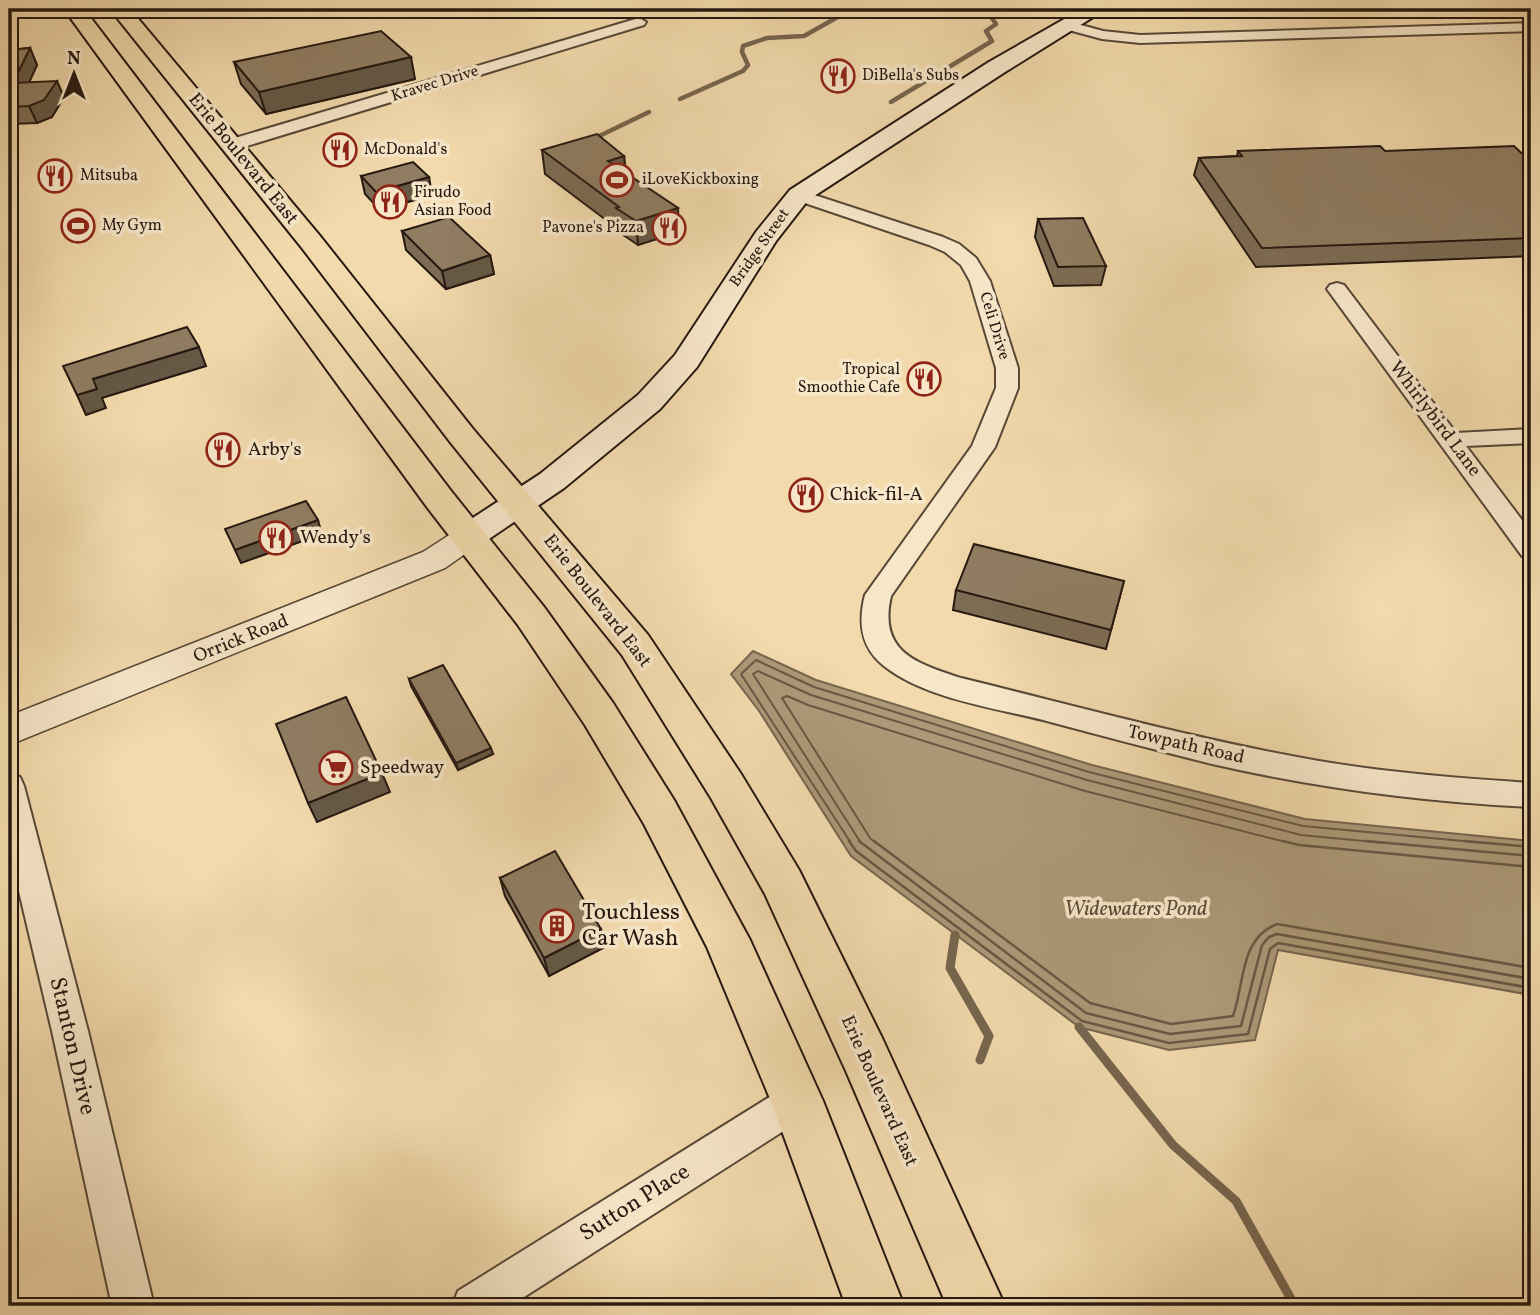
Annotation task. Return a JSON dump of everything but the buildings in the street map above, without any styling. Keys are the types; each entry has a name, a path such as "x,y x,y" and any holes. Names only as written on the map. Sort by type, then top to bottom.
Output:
{"main road":[{"path":"74,9 468,537 531,616 599,714 659,812 727,940 797,1101 875,1306"},
{"name":"Erie Boulevard East","path":"120,9 462,436 635,645 726,786 783,884 865,1057 976,1306"},
{"name":"Bridge Street","path":"468,537 520,503 604,441 649,402 686,361 765,237 799,195 998,67 1096,9"}],"street":[{"name":"Kravec Drive","path":"231,145 639,22"},
{"path":"1070,26 1102,36 1140,39 1531,27"},
{"name":"Celi Drive","path":"799,195 944,244 969,262 981,281 1006,368 1007,388 983,447 878,595 873,608 872,623"},
{"name":"Whirlybird Lane","path":"1337,289 1531,550"},
{"path":"1451,440 1531,436"},
{"name":"Orrick Road","path":"9,731 434,560 468,537"},
{"name":"Towpath Road","path":"872,623 875,636 887,654 917,674 958,688 1060,715 1213,752 1321,773 1416,787 1531,794"},
{"name":"Stanton Drive","path":"9,786 70,1031 133,1306"},
{"name":"Sutton Place","path":"473,1306 797,1101"}],"water":[{"name":"Widewaters Pond","path":"753,651 816,680 1092,765 1305,819 1531,841 1531,995 1278,950 1255,1040 1169,1050 1079,1027 851,856 759,711 731,674"}],"waterway":[{"path":"680,99 743,71 748,65 742,52 743,46 767,38 804,36 843,14 845,9"},
{"path":"891,102 992,41 986,31 996,24 991,17"},
{"path":"591,140 649,112"},
{"path":"955,935 950,968 989,1036 980,1060"},
{"path":"1079,1027 1173,1145 1236,1201 1295,1306"}],"place":[{"name":"DiBella's Subs","path":"838,76"},
{"name":"McDonald's","path":"340,150"},
{"name":"Mitsuba","path":"55,176"},
{"name":"iLoveKickboxing","path":"617,180"},
{"name":"Firudo Asian Food","path":"390,202"},
{"name":"My Gym","path":"78,226"},
{"name":"Pavone's Pizza","path":"669,228"},
{"name":"Tropical Smoothie Cafe","path":"924,379"},
{"name":"Arby's","path":"223,450"},
{"name":"Chick-fil-A","path":"806,495"},
{"name":"Wendy's","path":"276,538"},
{"name":"Speedway","path":"336,768"},
{"name":"Touchless Car Wash","path":"557,926"}]}
